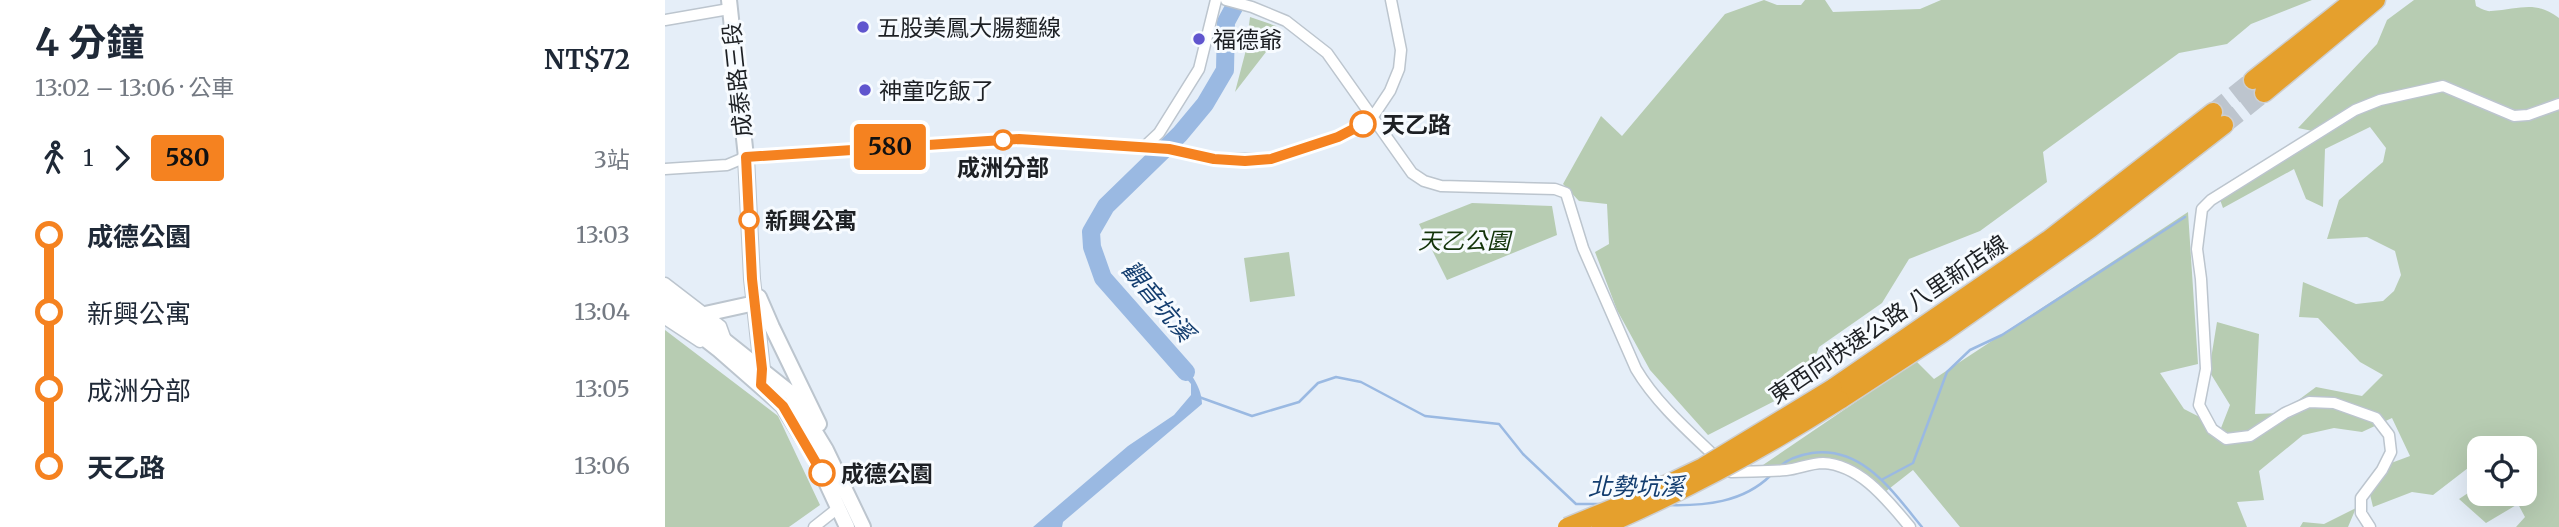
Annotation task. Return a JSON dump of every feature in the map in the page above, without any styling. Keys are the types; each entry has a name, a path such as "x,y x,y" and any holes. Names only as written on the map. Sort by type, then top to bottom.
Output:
{"highway":[{"path":"2259,87 2352,7 2377,0"},
{"name":"東西向快速公路 八里新店線","path":"1567,527 1638,498 1703,467 1943,333 2079,237 2218,119"},
{"name":"東西向快速公路 八里新店線","path":"1601,527 1728,468 1777,440 1837,394"}],"main road":[{"name":"成泰路三段","path":"729,4 746,157 761,385"},
{"path":"752,279 830,447 845,487"},
{"path":"665,293 694,316 783,406 814,456 847,527"},
{"path":"665,308 694,316 755,303"},
{"path":"723,345 762,369 792,394 826,450 863,527"}],"street":[{"path":"1143,148 1159,133 1199,69 1216,0"},
{"path":"1226,0 1286,21 1327,53 1412,173 1424,181 1441,186 1555,189 1566,192 1594,274 1642,380 1731,472 1790,470 1823,463 1837,466 1872,485 1910,527"},
{"path":"665,169 727,165 746,157 1019,139 1169,149 1214,159 1271,159 1338,137 1372,118 1390,91 1399,69 1401,50 1391,0"},
{"path":"665,20 729,4"},
{"path":"2370,527 2361,513 2361,498 2382,470 2391,452 2389,435 2376,418 2334,403 2309,402 2250,436 2226,439 2212,429 2199,405 2206,369 2197,249 2202,209 2211,200 2355,110 2380,100 2443,86 2514,116 2528,115 2559,104"},
{"path":"665,283 694,316 721,327 723,345 694,339 665,319"},
{"path":"814,527 838,508"}],"green space":[{"path":"1764,0 1777,5 1801,5 1805,0 1825,0 1833,12 1920,9 1941,0 2312,0 2251,24 2227,44 2179,53 2043,152 2047,182 1980,231 1909,259 1882,303 1819,347 1804,386 1708,435 1650,370 1617,310 1595,252 1609,244 1607,204 1579,201 1563,184 1601,116 1622,136 1725,14"},
{"path":"2414,0 2475,0 2476,6 2489,11 2535,7 2559,18 2559,527 2516,527 2525,517 2519,506 2537,506 2537,436 2467,436 2467,469 2433,495 2412,492 2373,507 2367,482 2375,469 2410,456 2392,418 2362,432 2334,428 2303,435 2259,471 2264,500 2237,502 2247,527 1960,527 1913,470 1885,492 1836,463 1768,475 1763,465 1916,361 1934,379 2188,212 2198,364 2160,373 2184,409 2221,428 2230,405 2209,371 2217,322 2259,334 2255,414 2281,413 2316,387 2362,396 2383,375 2360,362 2318,318 2299,317 2303,282 2356,304 2383,301 2394,291 2401,275 2395,251 2367,237 2327,239 2339,200 2383,162 2386,148 2370,127 2325,149 2323,207 2306,199 2294,169 2223,208 2219,197 2327,134 2298,128 2377,44 2387,20"},
{"path":"1250,17 1276,26 1280,34 1235,92 1246,50"},
{"name":"天乙公園","path":"1472,203 1552,206 1557,235 1447,280 1419,224"},
{"path":"1289,252 1295,296 1250,302 1244,258"},
{"path":"665,330 778,416 820,505 789,527 665,527"},
{"path":"2467,494 2467,506 2515,506 2486,523 2459,499"},
{"path":"2356,508 2348,527 2300,527 2303,522 2324,524"}],"water":[{"path":"1172,351 1196,382 1202,404 1063,522 1062,527 1033,527 1128,446 1174,415 1191,395 1191,384 1169,358"}],"waterway":[{"name":"觀音坑溪","path":"1186,372 1103,278 1092,247 1091,232 1106,206 1180,134 1205,104 1225,70 1226,22 1238,0"},
{"path":"1883,479 1913,463 1947,372 1970,350 2002,335 2185,217"},
{"name":"北勢坑溪","path":"1199,397 1252,416 1299,402 1318,383 1336,377 1361,382 1425,416 1499,424 1523,454 1576,504 1600,504"},
{"name":"北勢坑溪","path":"1778,468 1793,458 1812,453 1847,457 1862,464 1888,486 1922,527"},
{"name":"北勢坑溪","path":"1667,505 1695,505 1736,497 1748,492 1771,475"}],"tunnel":[{"path":"2213,112 2253,80"},
{"path":"2224,125 2264,93"}],"bus line":[{"name":"580","path":"822,473 783,406 761,385 746,157 1019,139 1169,149 1214,159 1245,161 1271,159 1338,137 1363,124"}],"place":[{"name":"五股美鳳大腸麵線","path":"863,27"},
{"name":"福德爺","path":"1199,39"},
{"name":"神童吃飯了","path":"865,90"},
{"name":"天乙路","path":"1363,124"},
{"name":"成洲分部","path":"1003,140"},
{"name":"新興公寓","path":"749,220"},
{"name":"成德公園","path":"822,473"}]}
